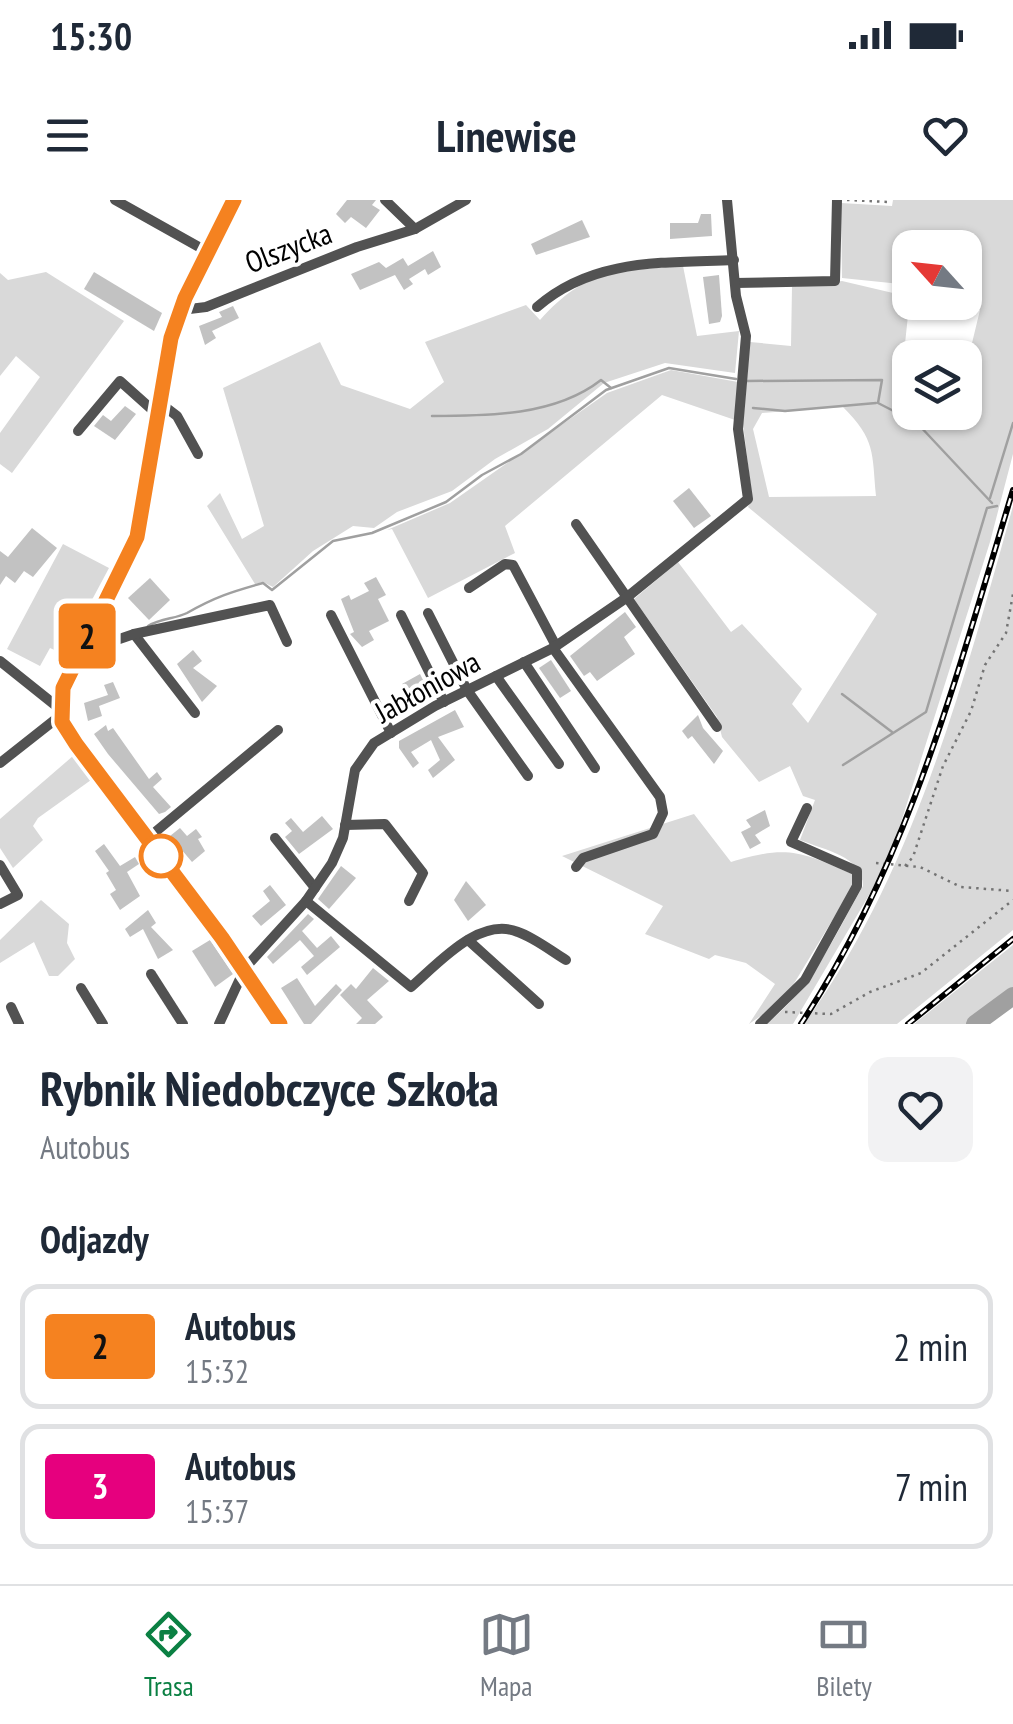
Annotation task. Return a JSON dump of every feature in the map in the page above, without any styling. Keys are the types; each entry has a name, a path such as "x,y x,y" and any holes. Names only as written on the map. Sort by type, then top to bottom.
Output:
{"street":[{"path":"115,200 208,252"},
{"path":"0,763 61,712 66,677 137,537 181,310 234,200"},
{"path":"385,200 415,229"},
{"name":"Olszycka","path":"181,310 206,307 356,247 415,229 466,200"},
{"name":"Jabłoniowa","path":"218,1024 244,968 306,901 332,864 345,825 355,770 374,743 444,702 554,647 626,598 748,498 738,429 746,336 727,200"},
{"path":"736,283 834,281 837,200"},
{"path":"537,308 560,288 584,276 636,264 734,260"},
{"path":"78,431 120,381 159,409 177,416 198,454"},
{"path":"576,524 717,727"},
{"path":"470,588 505,564 513,564 554,647 660,798 663,813 653,834 583,858 576,868"},
{"path":"82,646 99,646 134,634 270,606 287,642"},
{"path":"428,613 467,690 528,776"},
{"path":"401,615 444,702"},
{"path":"331,616 390,733"},
{"path":"134,634 196,714"},
{"path":"0,661 61,712 76,744 244,968 280,1024"},
{"path":"524,662 595,768"},
{"path":"496,676 559,764"},
{"path":"148,838 278,730"},
{"path":"760,1024 805,980 858,886 856,871 848,864 788,844 807,808"},
{"path":"345,825 384,824 422,873 410,901"},
{"path":"275,838 315,888"},
{"path":"0,865 18,895 0,904"},
{"path":"306,901 411,987 468,940 494,929 517,931 566,960"},
{"path":"468,940 539,1004"},
{"path":"151,974 183,1024"},
{"path":"80,988 104,1024"},
{"path":"11,1007 19,1024"}],"path":[{"path":"837,200 889,202"},
{"path":"905,866 913,857 943,766 971,711 986,665 1006,633 1013,594"},
{"path":"876,863 920,867 961,886 1013,891"},
{"path":"775,1012 831,1014 870,992 921,973 1013,900"}],"shaded area":[{"path":"893,200 1013,200 1013,454 990,542 896,838 872,890 793,1024 766,1024 797,995 821,960 863,886 861,876 849,861 800,840 815,800 803,796 790,766 759,782 722,737 717,717 634,599 678,562 731,632 742,624 802,689 792,704 808,723 877,614 748,507 752,497 743,424 750,342 791,346 792,287 842,281 892,293 892,320 908,320 905,340 892,340 892,430 982,430 982,340 973,340 978,320 982,320 982,230 892,230 892,283 842,278 841,203 892,206","holes":["843,407 862,429 870,448 876,496 769,497 753,429 762,413"]},
{"path":"683,266 697,336 739,331 735,373 665,363 604,383 548,429 495,459 452,491 397,512 374,528 353,526 313,551 273,587 263,582 255,584 207,506 220,493 242,539 264,526 223,388 320,342 341,385 410,409 444,382 425,342 526,305 540,320 573,290 604,275"},
{"path":"46,272 124,321 12,473 0,464 0,433 40,377 16,356 0,376 0,273 8,280"},
{"path":"671,370 738,382 735,420 662,395 505,526 515,553 428,598 392,529 387,530 450,503 607,393"},
{"path":"1013,506 1013,930 897,1024 804,1024 843,965 905,840 954,708"},
{"path":"63,544 109,568 63,654 50,648 40,666 7,649"},
{"path":"73,756 91,780 38,818 33,826 43,840 13,868 0,848 0,819"},
{"path":"694,814 731,862 766,853 793,853 852,874 853,886 784,1000 749,1024 775,984 746,963 715,955 709,959 645,934 663,906 562,856"},
{"path":"41,900 69,924 67,943 75,959 58,976 49,976 34,942 0,963 0,940"},
{"path":"1013,945 1013,991 968,1024 914,1024"}],"building":[{"path":"347,200 376,200 372,205 380,210 366,228 351,217 345,223 336,214"},
{"path":"701,214 711,214 712,236 670,239 670,223 698,223"},
{"path":"582,220 590,237 536,255 531,244"},
{"path":"433,251 441,267 428,275 425,269 409,279 413,284 404,290 395,275 360,290 351,274 379,262 386,268 403,258 408,266"},
{"path":"94,272 162,313 154,331 84,289"},
{"path":"719,275 722,316 720,322 709,324 703,277"},
{"path":"233,306 239,318 212,331 216,338 205,345 199,326 222,317 219,312"},
{"path":"125,406 136,414 115,440 94,426 103,415 111,421"},
{"path":"689,488 711,516 694,528 673,501"},
{"path":"32,528 57,548 33,577 24,571 15,583 6,576 0,585 0,551 8,557"},
{"path":"376,577 386,595 378,599 389,621 369,631 374,640 362,647 350,634 354,632 341,599 349,595 351,600 369,591 364,583"},
{"path":"150,578 170,600 149,620 128,598"},
{"path":"625,612 636,627 624,637 635,654 597,681 590,672 584,676 570,656"},
{"path":"193,650 202,661 193,668 217,686 202,702 177,664"},
{"path":"551,660 571,691 560,698 539,668"},
{"path":"420,674 432,698 398,715 392,702 408,694 402,684"},
{"path":"113,682 120,698 99,706 102,716 88,721 84,703 108,695 104,685"},
{"path":"455,710 464,727 438,737 455,760 433,778 428,770 440,760 431,740 411,752 419,763 413,768 399,748 399,741"},
{"path":"698,715 703,728 723,751 714,764 692,736 688,739 682,731"},
{"path":"106,725 108,731 113,728 149,779 157,772 162,779 153,787 171,807 165,812 159,814 94,734"},
{"path":"765,810 770,826 755,835 761,843 750,849 741,832 751,827 746,820"},
{"path":"322,816 333,829 299,854 285,837 292,831 285,823 291,818 303,832"},
{"path":"180,828 187,836 196,829 202,837 198,839 205,851 192,862 170,836"},
{"path":"104,844 120,866 135,857 139,864 127,872 140,896 120,910 110,894 116,890 106,873 109,871 95,851"},
{"path":"341,866 356,878 329,909 318,899"},
{"path":"466,881 486,905 468,921 454,900"},
{"path":"270,885 286,905 261,926 252,916 270,901 263,891"},
{"path":"148,910 156,923 151,927 173,950 158,959 143,929 130,937 125,929"},
{"path":"308,914 314,919 302,931 317,948 331,936 340,947 307,975 301,967 314,956 300,940 273,964 267,957"},
{"path":"210,940 233,974 215,987 192,951"},
{"path":"373,968 389,981 367,1000 383,1017 375,1024 356,1024 362,1018 340,995 351,984 356,989"},
{"path":"297,978 315,1006 336,984 342,990 311,1024 304,1024 281,988"}],"waterway":[{"path":"148,626 252,586 263,583 272,590 333,541 372,533 446,502 482,475 521,454 606,390 669,368 736,379"},
{"path":"432,416 520,412 563,401 601,380 611,388"},
{"path":"747,381 882,380 878,403 917,423 992,503"},
{"path":"753,408 785,411 876,403"},
{"path":"990,498 1013,423"},
{"path":"843,765 926,712 987,508 997,506"},
{"path":"842,694 892,732"},
{"path":"975,1024 1013,996"}],"railway":[{"path":"801,1024 839,960 901,831 949,698 1013,490"},
{"path":"908,1024 1013,939"}],"bus line":[{"name":"2","path":"234,200 185,298 171,338 146,506 137,537 72,663 60,709 62,722 76,744 222,938 280,1024"}]}
